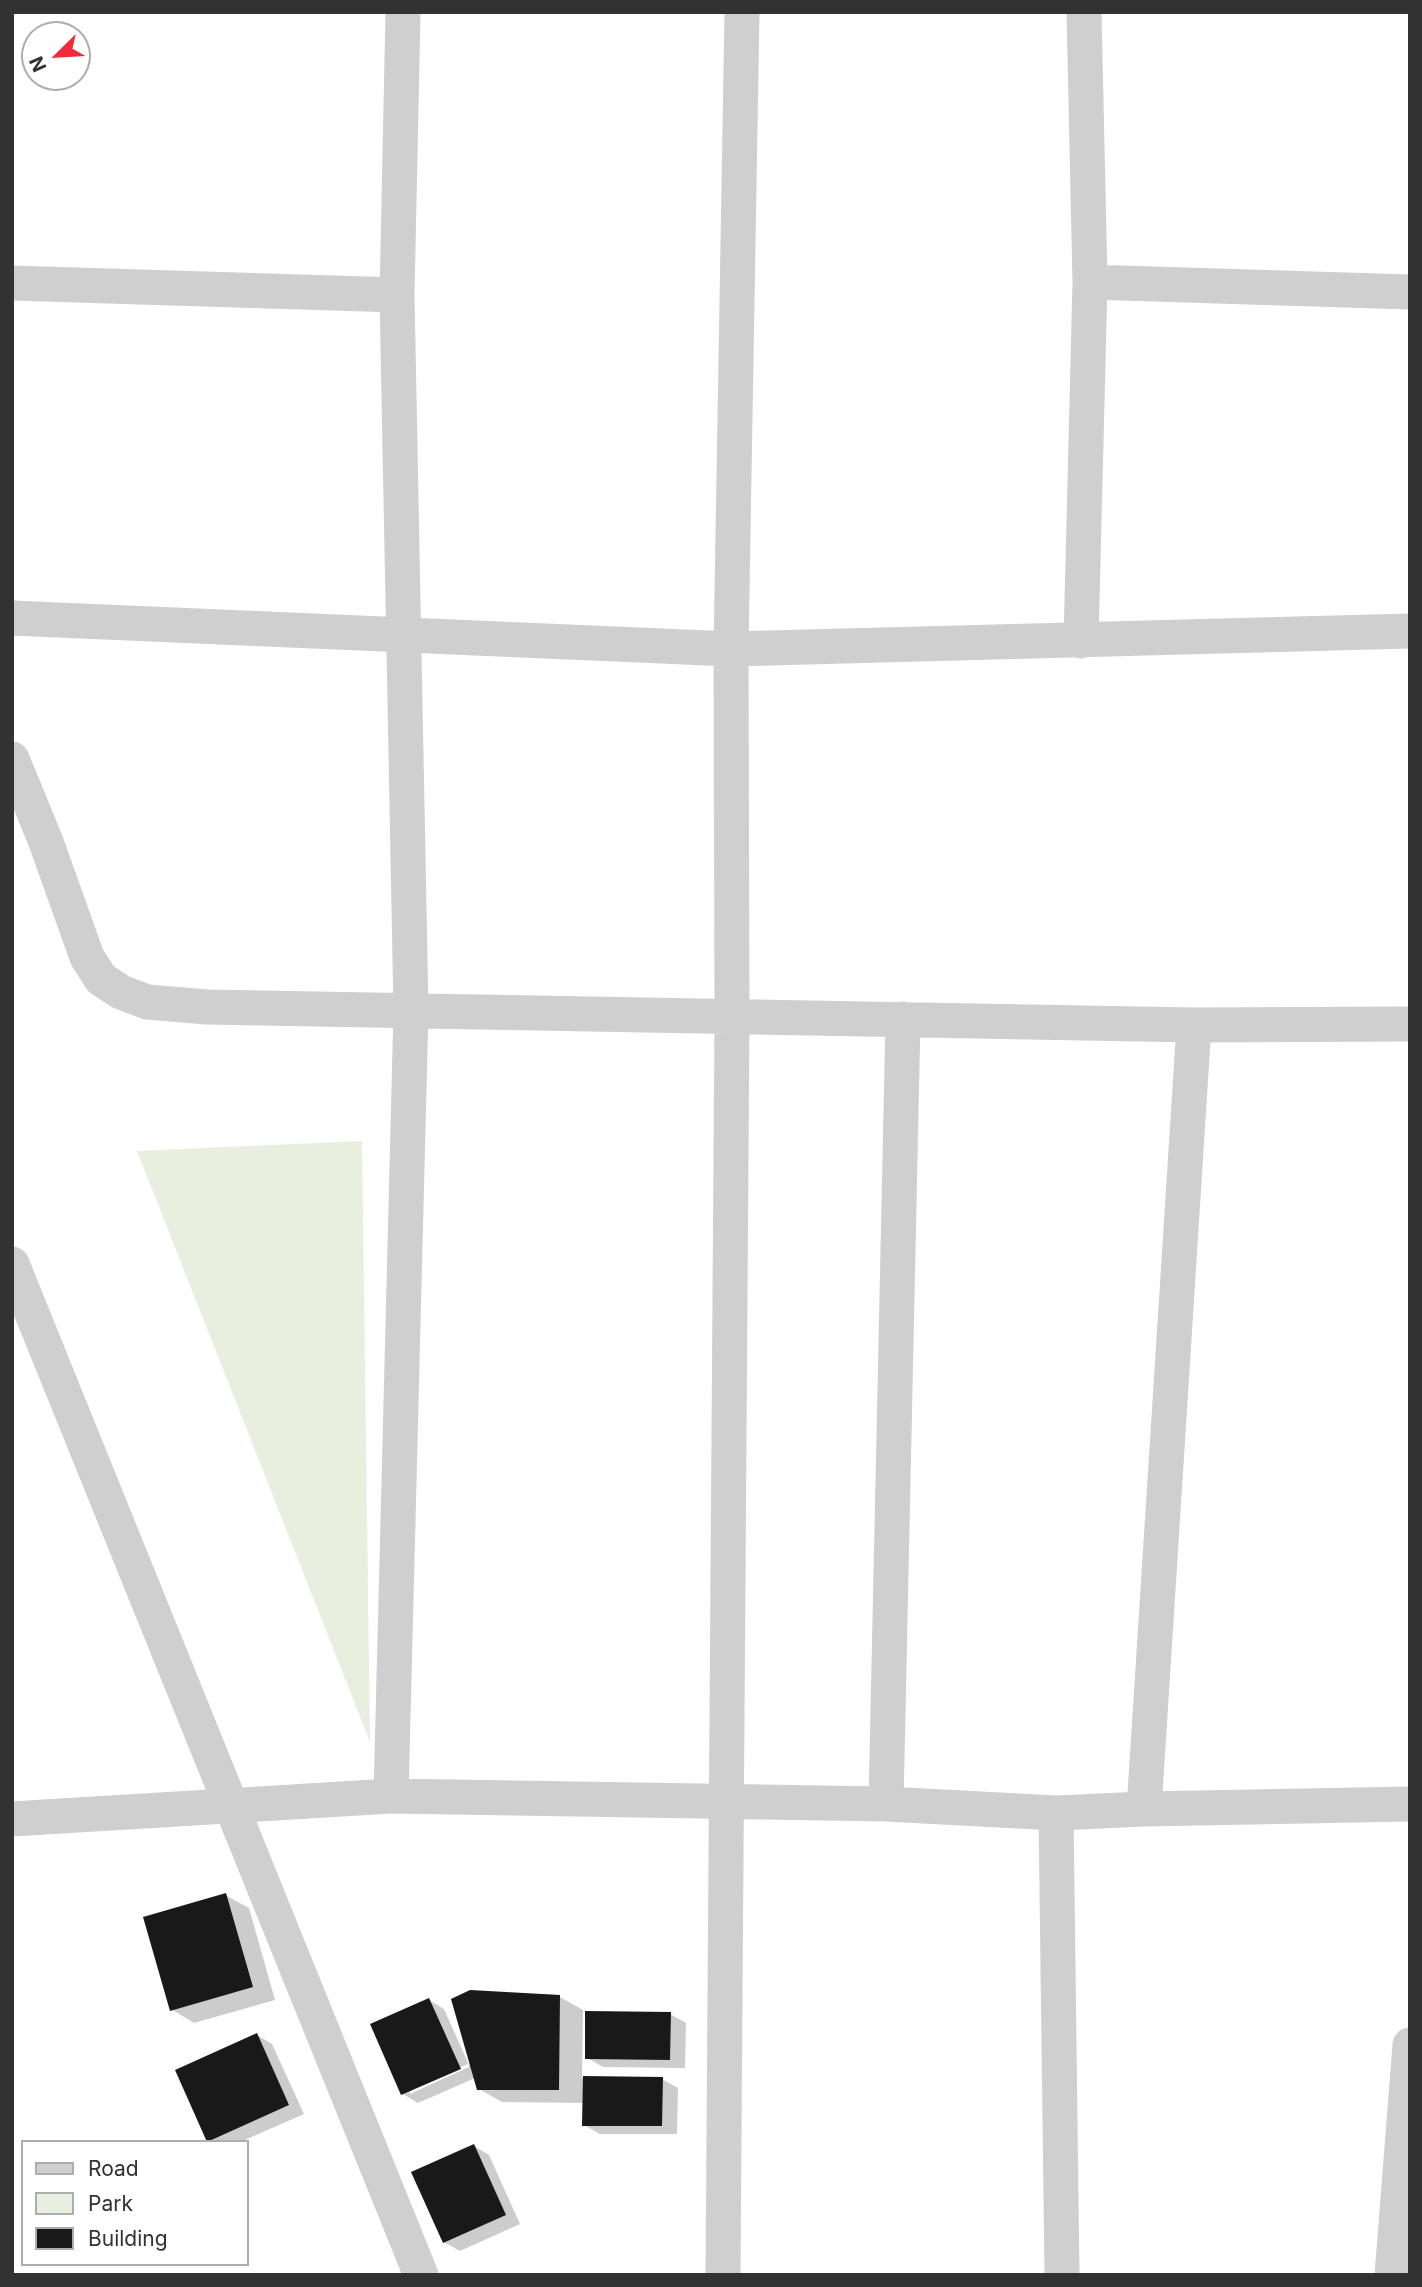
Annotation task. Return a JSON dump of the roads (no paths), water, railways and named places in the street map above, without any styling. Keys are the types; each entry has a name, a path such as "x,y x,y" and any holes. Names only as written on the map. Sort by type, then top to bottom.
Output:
{"street":[{"path":"391,1796 411,1010 397,295 404,12"},
{"path":"723,2275 732,1016 731,649 742,12"},
{"path":"1081,641 1090,282 1084,12"},
{"path":"1090,282 1410,292"},
{"path":"12,283 397,295"},
{"path":"12,618 731,649 1410,631"},
{"path":"12,759 46,842 87,957 101,979 121,992 147,1002 207,1007 1194,1024 1410,1024"},
{"path":"886,1804 904,1019"},
{"path":"1144,1809 1194,1024"},
{"path":"12,1265 421,2275"},
{"path":"12,1819 391,1796 886,1804 1056,1813 1410,1804"},
{"path":"1056,1813 1062,2275"},
{"path":"1392,2275 1410,2045"}]}
